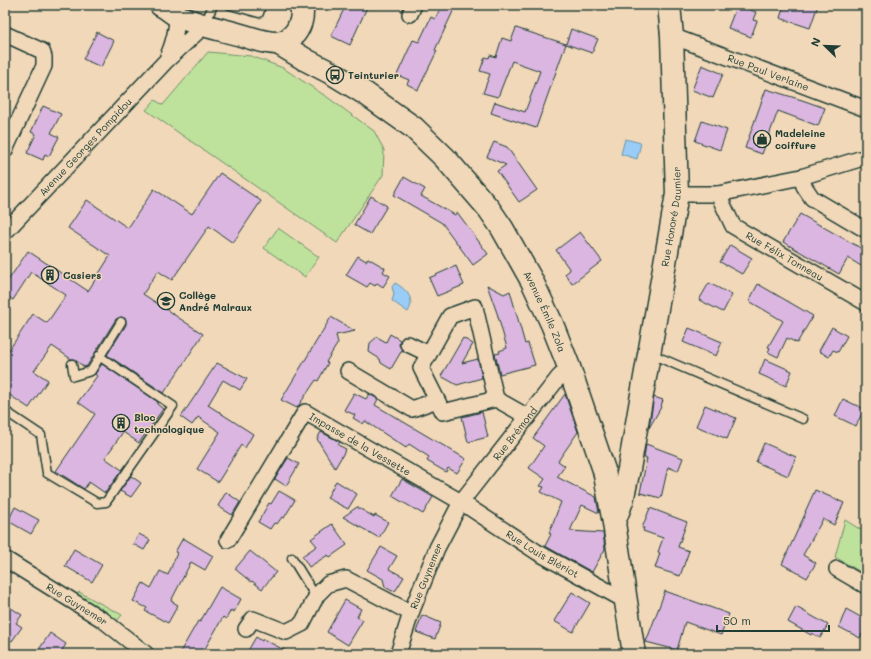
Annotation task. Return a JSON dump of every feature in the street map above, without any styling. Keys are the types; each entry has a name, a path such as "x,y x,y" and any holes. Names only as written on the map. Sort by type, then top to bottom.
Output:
{"main road":[{"name":"Rue Honoré Daumier","path":"614,522 622,501 629,469 648,353 677,194 672,36 669,5"},
{"path":"169,9 205,25 262,41 278,43 294,35 304,14"},
{"path":"304,14 299,40 306,60"},
{"name":"Avenue Émile Zola","path":"278,43 360,90 382,104 414,128 445,158 489,208 502,228 532,281 552,324 569,367 605,475 614,522 634,654"},
{"name":"Rue Honoré Daumier","path":"605,475 607,469 624,455 636,426"},
{"path":"605,475 621,476 629,469"}],"street":[{"name":"Avenue Georges Pompidou","path":"165,62 174,41 177,26 169,9"},
{"name":"Avenue Georges Pompidou","path":"6,228 165,62 205,25"},
{"path":"5,34 42,51 44,66 5,150"},
{"name":"Rue Paul Verlaine","path":"672,36 866,108"},
{"path":"677,194 718,194 801,177 866,157"},
{"path":"801,177 804,186 812,198 866,230"},
{"name":"Rue Félix Tonneau","path":"718,194 733,226 866,303"},
{"path":"496,399 475,308 450,316 421,368 443,412 496,399 528,417"},
{"path":"408,344 429,354"},
{"name":"Rue Brémond","path":"462,502 559,377 569,367"},
{"path":"348,371 412,409 437,400"},
{"name":"Impasse de la Vessette","path":"228,540 305,412 462,502"},
{"name":"Rue Louis Blériot","path":"462,502 538,552 626,601"},
{"name":"Rue Guynemer","path":"398,654 411,614 437,548 462,502"},
{"name":"Rue Guynemer","path":"5,559 103,620 146,654"},
{"path":"837,569 866,586"},
{"path":"246,629 253,619 286,632 302,624 316,597 328,584 346,579 411,614"}],"lane":[{"path":"205,25 213,5"},
{"path":"230,5 259,13 261,5"},
{"path":"72,364 74,376 91,371 121,322"},
{"path":"648,353 803,419"},
{"path":"5,410 41,435 47,473 97,503 106,502 173,406 99,356"},
{"path":"292,558 316,597"}],"green space":[{"path":"208,52 251,56 283,68 327,97 374,131 384,150 383,175 337,243 146,110 155,100 163,105"},
{"path":"278,228 319,257 305,277 264,248"},
{"path":"845,520 866,533 866,575 835,557"},
{"path":"79,592 122,615 116,622 76,596"}],"water":[{"path":"625,139 641,143 637,159 621,154"},
{"path":"395,283 403,288 409,295 411,303 408,312 392,301 394,294 392,287"}],"building":[{"path":"346,5 368,5 350,45 331,36"},
{"path":"442,5 456,5 435,50 437,51 418,90 407,84 409,80 397,75 413,40 419,42 431,17 435,19"},
{"path":"737,5 756,12 753,20 757,21 751,37 728,28"},
{"path":"784,5 818,5 810,28 780,18"},
{"path":"516,28 566,44 536,128 491,113 495,102 525,112 540,71 512,61 498,97 483,93 490,74 480,71 485,57 489,58 490,55 496,57 502,38 511,41"},
{"path":"571,29 598,39 592,53 566,44"},
{"path":"97,32 114,41 101,67 83,59"},
{"path":"702,65 723,74 713,98 692,90"},
{"path":"766,89 825,108 818,126 778,111 762,154 745,148"},
{"path":"43,106 61,114 51,133 59,137 49,156 45,154 43,160 27,153 36,134 31,132"},
{"path":"702,121 727,130 720,150 695,141"},
{"path":"494,142 507,147 537,190 519,202 497,171 506,165 487,157"},
{"path":"220,173 261,201 233,243 209,226 172,280 158,271 143,294 203,334 164,393 107,355 126,325 126,319 121,317 116,319 87,366 84,367 74,359 71,359 52,346 34,371 48,380 29,408 5,392 5,356 33,314 47,323 66,295 31,272 13,300 5,294 5,285 28,251 88,291 110,256 68,228 87,200 128,228 154,189 192,214"},
{"path":"404,177 425,189 421,196 455,215 457,212 488,254 473,265 442,223 394,195"},
{"path":"371,196 387,206 370,234 354,225"},
{"path":"800,214 866,251 866,269 848,258 839,274 783,242"},
{"path":"580,232 602,261 572,284 565,274 570,270 556,250"},
{"path":"730,245 752,258 742,274 720,262"},
{"path":"358,256 366,261 368,258 385,268 383,272 390,276 383,287 377,283 375,286 370,283 367,287 346,275"},
{"path":"456,266 464,285 437,296 429,278"},
{"path":"709,283 732,295 723,312 699,300"},
{"path":"758,284 813,316 797,343 787,338 778,357 768,352 770,348 768,347 783,321 749,301"},
{"path":"487,285 504,294 510,291 525,344 528,343 535,365 500,374 495,354 500,353 499,351 507,348"},
{"path":"331,317 355,331 336,335 338,343 326,362 328,363 318,381 316,380 297,408 281,400"},
{"path":"832,327 847,336 838,352 833,350 829,357 819,351"},
{"path":"689,328 722,342 716,356 683,342"},
{"path":"390,334 400,340 399,345 402,350 391,369 381,363 380,359 369,352 370,343 377,337 386,342"},
{"path":"463,338 473,344 462,363 478,359 482,378 457,385 441,376"},
{"path":"765,359 792,371 786,386 759,374"},
{"path":"217,363 247,379 240,390 223,380 208,405 253,434 245,448 241,445 218,482 197,469 220,432 198,417 192,425 181,417"},
{"name":"Bloc technologique","path":"102,364 158,402 157,404 163,409 139,443 123,432 105,458 122,470 105,493 89,482 84,489 56,471 95,414 78,402 97,376 95,374"},
{"path":"354,393 366,399 369,394 378,399 375,405 466,459 457,473 448,468 446,472 427,461 429,457 409,444 406,448 365,421 363,424 353,418 355,415 344,410"},
{"path":"565,394 578,432 558,461 565,466 557,477 596,497 599,513 582,505 570,531 603,533 605,549 592,572 545,546 551,534 549,533 561,502 541,492 544,487 540,486 545,479 529,468 544,446 533,438"},
{"path":"654,397 663,400 660,409 649,428"},
{"path":"843,399 864,409 856,426 835,416"},
{"path":"705,405 736,418 727,439 696,426"},
{"path":"482,412 488,437 468,442 462,417"},
{"path":"321,432 340,442 338,445 346,449 335,468 317,439"},
{"path":"764,443 796,457 788,476 756,462"},
{"path":"646,444 683,458 678,471 668,467 661,498 640,493 647,458 644,458"},
{"path":"288,458 299,464 286,486 275,479"},
{"path":"131,476 141,483 131,497 120,491"},
{"path":"402,479 433,497 423,514 392,496"},
{"path":"336,481 357,494 348,509 327,498"},
{"path":"815,490 844,503 834,525 823,519 803,555 816,563 807,578 782,564"},
{"path":"279,491 295,500 284,518 282,517 277,524 274,523 270,529 258,522 269,503 271,504"},
{"path":"226,492 240,502 232,515 218,506"},
{"path":"15,507 39,520 31,534 8,521"},
{"path":"357,507 374,517 375,515 388,522 379,538 343,517"},
{"path":"650,508 687,522 678,547 689,551 680,576 655,568 660,553 658,552 663,538 643,531 644,528 642,528"},
{"path":"332,524 347,545 330,557 328,555 309,567 302,556 317,546 311,539"},
{"path":"139,534 150,540 144,550 133,544"},
{"path":"183,538 213,556 205,570 191,562 171,601 178,605 168,623 145,611 147,608 133,601 143,583 151,588 160,571 168,575 177,553 175,552"},
{"path":"381,547 397,556 389,569 404,577 396,590 392,591 385,587 383,579 367,570"},
{"path":"74,549 102,565 92,582 65,566"},
{"path":"250,551 276,572 262,589 235,569"},
{"path":"220,587 241,599 234,612 231,610 226,619 223,617 202,654 179,654 198,621 200,622"},
{"path":"665,591 729,614 721,635 685,622 677,650 646,642"},
{"path":"572,592 590,603 573,632 554,621"},
{"path":"345,600 361,609 357,617 363,620 348,645 327,632"},
{"path":"5,604 22,615 16,623 22,627 12,641 7,638 5,640"},
{"path":"796,607 828,625 820,638 812,633 811,635 788,622"},
{"path":"846,609 866,620 866,627 860,638 839,627"},
{"path":"422,615 441,623 435,639 416,632"},
{"path":"50,633 66,644 60,654 36,654"},
{"path":"256,637 262,641 263,639 292,654 246,654"}],"place":[{"name":"Teinturier","path":"335,75"},
{"name":"Madeleine coiffure","path":"762,139"},
{"name":"Casiers","path":"50,275"},
{"name":"Collège André Malraux","path":"166,301"},
{"name":"Bloc technologique","path":"121,423"}]}
